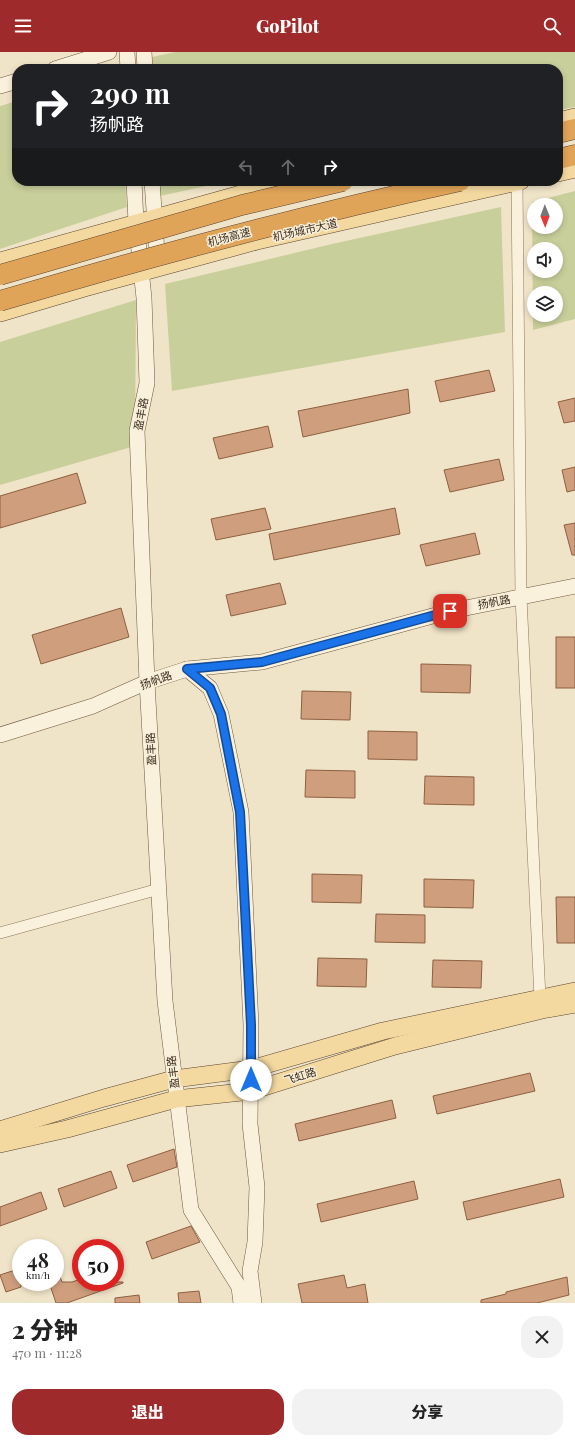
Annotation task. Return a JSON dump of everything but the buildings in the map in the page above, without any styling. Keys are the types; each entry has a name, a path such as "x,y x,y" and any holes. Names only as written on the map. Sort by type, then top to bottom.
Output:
{"highway":[{"path":"563,132 575,129"},
{"path":"563,158 575,156"},
{"path":"0,275 242,205 322,186"},
{"name":"机场高速","path":"0,301 252,231 439,186"}],"main road":[{"path":"71,64 109,52"},
{"path":"127,52 128,64"},
{"path":"144,52 145,64"},
{"path":"0,86 12,82"},
{"path":"563,120 575,117"},
{"path":"563,172 575,169"},
{"name":"盈丰路","path":"134,186 136,222 142,272 147,383 137,431 158,889 165,1001 191,1210 238,1287 241,1303"},
{"path":"152,186 158,267"},
{"path":"0,261 136,222 273,186"},
{"name":"机场城市大道","path":"0,313 158,267 264,240 497,186"},
{"name":"扬帆路","path":"0,735 93,706 148,682 187,669 262,662 450,611 575,586"},
{"path":"187,669 210,688 221,714 240,812 251,1025 250,1124 257,1187 255,1242 250,1271 254,1303"},
{"name":"飞虹路","path":"0,1130 104,1098 174,1079 251,1069 383,1031 575,991"},
{"name":"飞虹路","path":"0,1144 67,1129 176,1099 251,1090 395,1046 542,1010 575,1004"}],"street":[{"path":"519,186 521,597 540,998"},
{"path":"0,933 158,889"}],"green space":[{"path":"175,52 575,52 575,107 563,109 563,64 153,64 152,57"},
{"path":"12,102 12,186 125,186 127,207 0,249 0,106"},
{"path":"159,186 206,186 160,196"},
{"path":"575,191 575,319 533,330 533,322 563,322 563,286 533,286 533,278 563,278 563,242 532,242 532,234 563,234 563,198 548,198"},
{"path":"501,207 505,332 172,391 165,284 332,244"},
{"path":"136,300 135,446 0,485 0,342"}],"route":[{"path":"251,1080 251,1025 240,812 221,714 210,688 187,669 262,662 450,611"}]}
